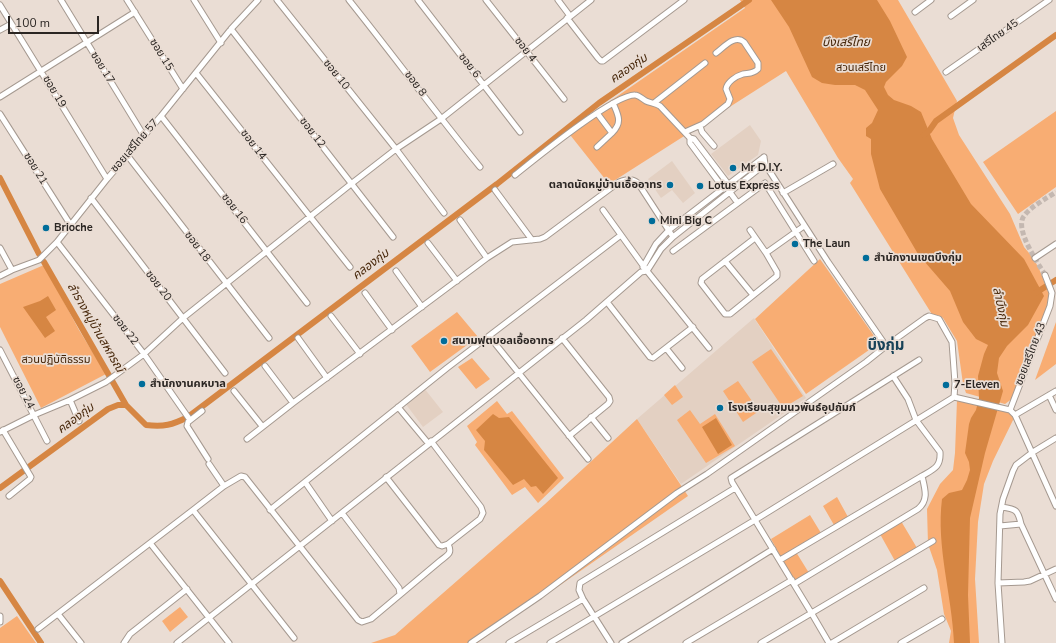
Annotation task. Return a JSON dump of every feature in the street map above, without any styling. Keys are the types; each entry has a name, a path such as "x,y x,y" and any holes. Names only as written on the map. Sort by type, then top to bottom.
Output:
{"street":[{"name":"ซอย 17","path":"61,0 144,136"},
{"name":"ซอย 15","path":"127,0 183,89"},
{"path":"194,0 220,43"},
{"name":"ซอยเสรีไทย 57","path":"0,276 39,260 57,242 91,198 161,116 231,29 257,0"},
{"name":"ซอย 10","path":"277,0 396,149 444,213"},
{"name":"ซอย 8","path":"349,0 480,167"},
{"name":"ซอย 6","path":"418,0 520,132"},
{"name":"ซอย 4","path":"486,0 564,99"},
{"path":"558,0 568,17 601,61 684,0"},
{"path":"9,496 31,478 27,468 1,431 106,382 144,354 183,318 351,184 396,149 441,119 591,0"},
{"path":"915,12 931,0"},
{"path":"951,16 972,0"},
{"name":"เสรีไทย 45","path":"946,72 1049,0"},
{"name":"ซอย 19","path":"0,5 42,71 107,179"},
{"path":"0,96 87,43 134,12"},
{"path":"0,30 11,24"},
{"name":"ซอย 12","path":"231,29 393,237"},
{"path":"685,132 700,126 728,104 730,99 726,89 728,83 739,76 756,71 759,66 744,42 738,38 734,39 716,53"},
{"path":"654,103 705,63"},
{"name":"ซอย 14","path":"196,73 350,267"},
{"path":"515,174 564,136 597,113 613,103 633,95 660,106 690,138 694,139 728,183 729,191"},
{"path":"597,147 617,128 619,123 613,103"},
{"path":"597,113 612,133"},
{"name":"ซอย 21","path":"0,114 70,224"},
{"name":"ซอย 16","path":"161,116 307,303"},
{"path":"700,126 702,132 714,146"},
{"path":"690,138 690,143 723,188 729,191 737,202"},
{"name":"ซอย 18","path":"127,155 268,338"},
{"path":"178,643 607,302 641,272 656,244 669,230 728,183 764,157 765,164 804,226 886,346"},
{"path":"704,162 710,159"},
{"path":"641,272 647,271 661,249 673,237 729,191 765,164"},
{"path":"783,193 833,164"},
{"path":"247,439 262,426 487,258 512,242 540,239 545,237 619,182 626,179 633,180 638,183 673,237"},
{"path":"674,251 737,202 763,183 766,183 814,261"},
{"path":"495,190 532,240"},
{"name":"ซอย 20","path":"91,198 225,374"},
{"path":"704,203 708,208"},
{"path":"603,210 647,271 709,348"},
{"path":"460,220 487,258"},
{"path":"766,254 804,226"},
{"path":"750,230 778,274 728,315 723,312 701,281 755,238"},
{"path":"270,510 447,368 621,235"},
{"name":"ซอย 22","path":"57,242 144,354 189,418"},
{"path":"428,243 457,281"},
{"path":"1035,258 1056,244"},
{"path":"0,248 12,270"},
{"path":"725,261 753,295"},
{"path":"396,271 422,307"},
{"name":"ซอยเสรีไทย 43","path":"1010,410 1050,306 1052,294 1045,275"},
{"path":"365,293 392,330"},
{"path":"607,302 650,357 653,358 693,327"},
{"path":"331,316 360,354"},
{"path":"471,643 540,596 677,493 713,470 866,362 924,318 929,316 937,317 939,319 952,342 955,383 954,397"},
{"path":"489,336 588,459"},
{"path":"298,338 327,378"},
{"path":"562,338 609,397 610,401 569,436"},
{"path":"666,348 682,368"},
{"name":"ซอย 24","path":"0,350 47,441"},
{"path":"919,360 733,476 731,479 735,488 830,643 924,588"},
{"path":"265,366 293,403"},
{"path":"780,560 938,466 940,452 916,420 908,399 893,376"},
{"path":"234,391 262,426"},
{"path":"1016,415 1056,391"},
{"path":"1049,395 1056,410"},
{"path":"550,643 755,520 954,397 1010,410 1016,415 1056,506"},
{"path":"70,400 79,421"},
{"path":"386,477 439,545 445,546 448,544 480,519 483,513 481,507 429,442 398,407"},
{"path":"202,411 189,418 187,426 224,486"},
{"path":"591,417 608,438"},
{"path":"1002,643 998,582 1000,514 1016,465 1033,452 1056,438"},
{"path":"38,629 224,486 240,476 245,477 358,620 362,622 371,619 450,553 448,544"},
{"path":"686,643 918,509 922,505 925,498 922,476"},
{"path":"305,482 332,521"},
{"path":"611,643 579,590 580,584 735,488"},
{"path":"1002,507 1015,510 1017,512 1021,524 1056,599"},
{"path":"193,510 294,638"},
{"path":"342,513 400,588 400,594"},
{"path":"1000,526 1021,524"},
{"path":"761,643 933,541"},
{"path":"150,543 229,643"},
{"path":"622,643 773,549"},
{"path":"998,582 1030,581 1056,569"},
{"path":"124,643 130,634 187,589"},
{"path":"509,643 584,599"},
{"path":"58,614 81,643"},
{"path":"0,616 0,622"},
{"path":"901,643 942,619"}],"shaded area":[{"path":"750,125 761,141 758,155 728,176 711,154"},
{"name":"ตลาดนัดหมู่บ้านเอื้ออาทร","path":"672,161 695,193 683,203 672,190 661,198 648,179"},
{"name":"โรงเรียนสุขุมนวพันธ์อุปถัมภ์","path":"754,318 806,398 681,484 637,419"},
{"path":"424,388 443,412 423,427 405,403"}],"green space":[{"name":"สวนเสรีไทย","path":"740,0 898,0 957,101 953,118 959,135 1010,214 1024,247 1034,259 1040,271 1051,299 1013,398 1005,404 966,393 963,384 957,341 943,318 938,315 933,316 850,183 853,179 838,158 786,71 609,184 567,131 745,8"},
{"path":"1056,111 1056,187 1018,214 983,162"},
{"path":"820,259 879,343 806,394 755,319"},
{"name":"สวนปฏิบัติธรรม","path":"44,265 79,330 106,374 41,408 0,327 0,284"},
{"name":"สนามฟุตบอลเอื้ออาทร","path":"457,312 478,337 430,372 411,346"},
{"path":"1056,322 1056,364 1035,380"},
{"path":"771,349 803,396 783,408 752,362"},
{"path":"472,358 490,379 476,389 458,367"},
{"path":"738,381 759,411 743,422 723,391"},
{"path":"675,385 683,397 672,405 664,395"},
{"path":"957,400 1008,412 1014,418 993,461 984,484 978,522 975,579 979,643 949,643 951,631 944,614 937,570 928,544 927,509 940,484 953,470"},
{"path":"497,401 507,414 512,411 564,478 538,503 525,487 512,495 475,445 477,442 467,426"},
{"path":"690,410 700,424 715,414 735,446 706,463 677,420"},
{"path":"637,419 688,496 477,643 371,643 395,635 545,504"},
{"path":"837,497 848,517 834,525 823,506"},
{"path":"810,515 821,533 781,557 771,539"},
{"path":"901,521 917,548 895,561 880,534"},
{"path":"796,552 809,573 794,583 781,561"},
{"path":"180,607 188,617 170,632 162,621"},
{"path":"17,616 36,643 0,643 0,628"}],"water":[{"name":"บึงเสรีไทย","path":"771,0 877,0 890,21 907,57 902,66 886,82 884,87 888,95 894,100 911,106 921,112 932,139 971,204 1024,259 1044,296 1028,325 1007,346 999,358 997,373 1003,391 985,453 970,518 968,595 970,643 954,643 941,535 942,499 949,493 962,490 970,470 969,462 965,453 969,424 976,410 979,398 978,376 988,345 976,339 963,322 950,291 918,254 880,189 871,154 871,139 866,136 866,128 872,123 878,110 865,90 855,85 835,85 822,83 812,77 789,27"},
{"path":"48,296 56,310 46,317 55,331 45,338 23,307 40,301"},
{"path":"493,414 499,418 509,417 558,478 543,494 536,486 531,487 524,479 513,485 484,450 485,441 476,430"},
{"path":"716,418 732,445 718,454 702,427"}],"waterway":[{"name":"คลองกุ่ม","path":"0,488 108,409 118,405 126,405 146,425 168,425 188,417 497,184 599,103 749,0"},
{"path":"924,135 936,121 1056,35"},
{"name":"ลำรางหมู่บ้านสหกรณ์","path":"0,178 39,254"},
{"name":"ลำรางหมู่บ้านสหกรณ์","path":"44,262 126,405"},
{"path":"1034,294 1056,280"},
{"path":"0,581 41,643"}],"tunnel":[{"path":"1045,275 1024,237 1022,222 1024,216 1030,209 1056,192"}],"place":[{"name":"Mr D.I.Y.","path":"733,168"},
{"name":"ตลาดนัดหมู่บ้านเอื้ออาทร","path":"670,185"},
{"name":"Lotus Express","path":"700,186"},
{"name":"Mini Big C","path":"652,221"},
{"name":"Brioche","path":"46,228"},
{"name":"The Laun","path":"795,244"},
{"name":"สำนักงานเขตบึงกุ่ม","path":"866,258"},
{"name":"สนามฟุตบอลเอื้ออาทร","path":"444,341"},
{"name":"สำนักงานคหบาล","path":"142,384"},
{"name":"7-Eleven","path":"946,385"},
{"name":"โรงเรียนสุขุมนวพันธ์อุปถัมภ์","path":"720,408"}],"district":[{"name":"บึงกุ่ม","path":"886,346"}],"water label":[{"name":"ลำบึงกุ่ม","path":"1000,307"}]}
